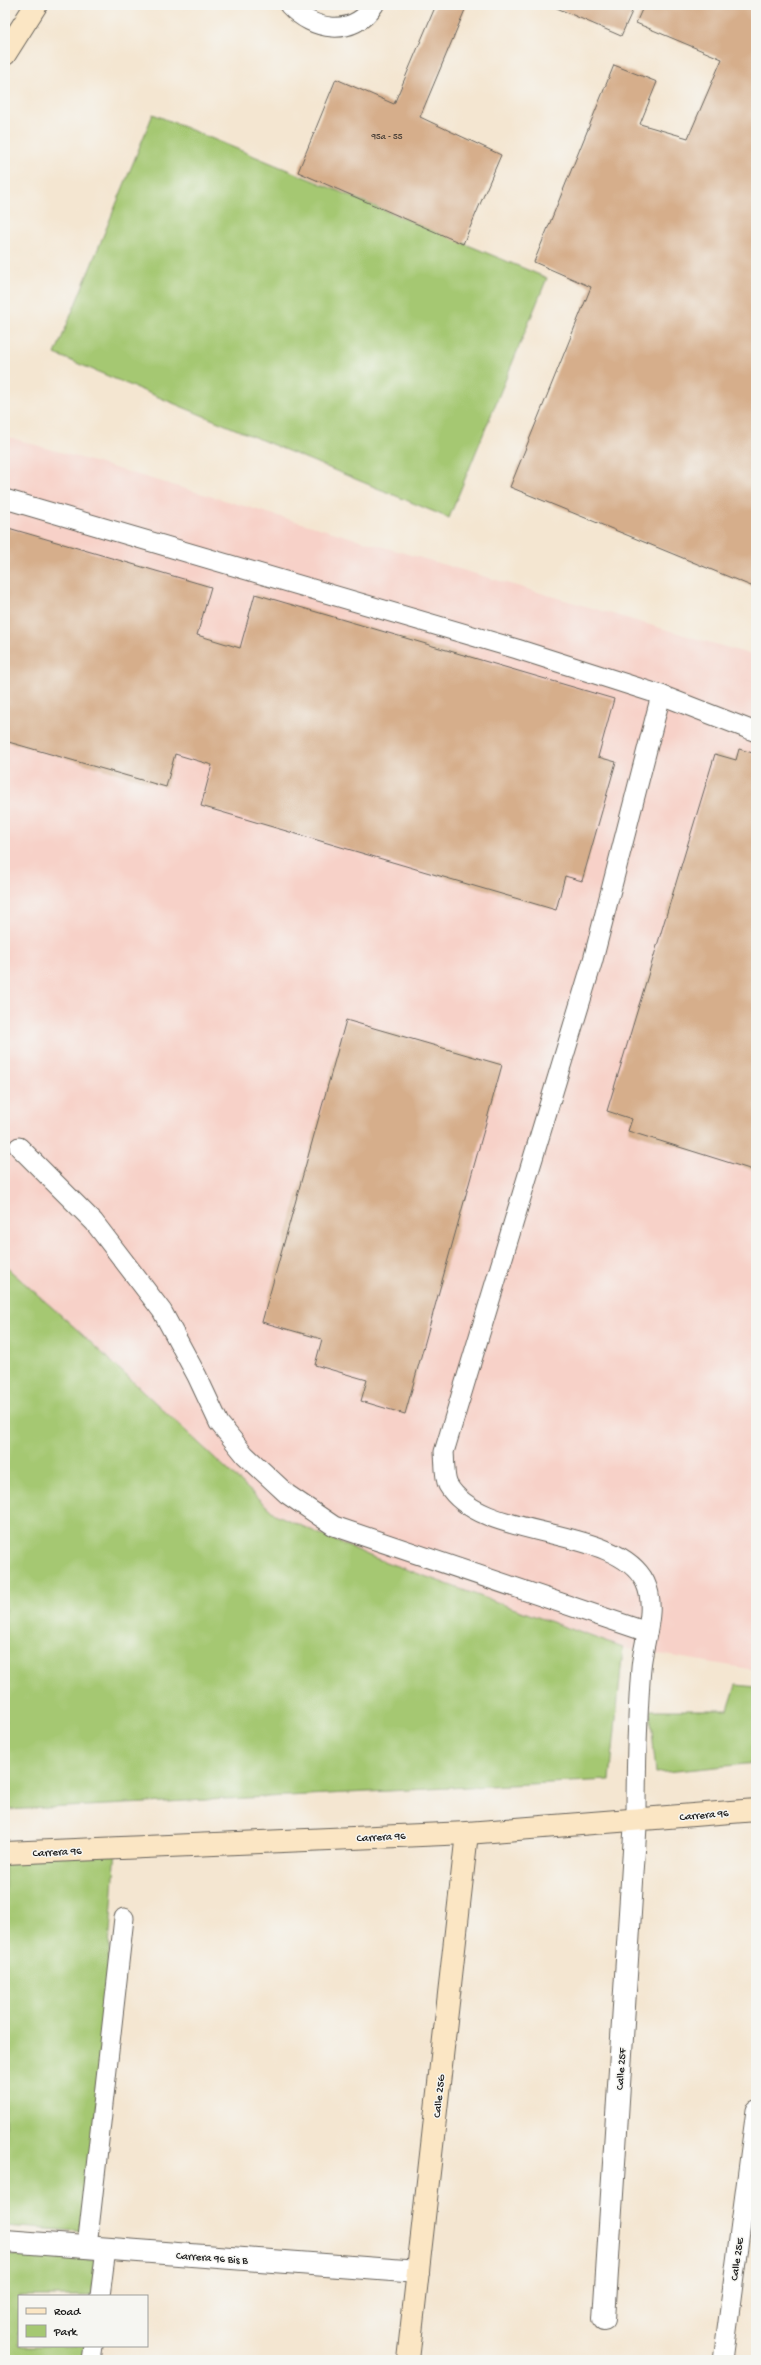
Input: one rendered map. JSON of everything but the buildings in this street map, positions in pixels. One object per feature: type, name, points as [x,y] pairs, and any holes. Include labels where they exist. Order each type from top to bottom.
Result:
[{"type":"street","points":[[5,54],[36,5]]},
{"type":"street","name":"Carrera 96","points":[[5,1853],[467,1833],[756,1810]]},
{"type":"street","name":"Calle 25F","points":[[604,2319],[636,1819]]},
{"type":"street","name":"Calle 25G","points":[[408,2360],[467,1833]]},
{"type":"street","name":"Carrera 96 Bis B","points":[[5,2242],[418,2272]]},
{"type":"lane","points":[[289,5],[306,19],[320,26],[334,28],[359,22],[368,14],[374,5]]},
{"type":"lane","points":[[5,499],[517,649],[661,695],[756,732]]},
{"type":"lane","points":[[636,1819],[641,1667],[651,1601],[645,1582],[632,1564],[599,1548],[482,1514],[460,1501],[447,1483],[444,1452],[593,960],[661,695]]},
{"type":"lane","points":[[19,1147],[94,1222],[162,1311],[197,1376],[220,1424],[245,1455],[287,1494],[334,1526],[647,1632]]},
{"type":"lane","points":[[100,2295],[96,2248],[124,1918]]},
{"type":"lane","name":"Calle 25E","points":[[723,2360],[756,2110]]},
{"type":"lane","points":[[91,2360],[93,2347]]},
{"type":"shaded area","points":[[5,436],[756,656],[756,1670],[623,1648],[372,1557],[275,1514],[72,1325],[5,1266]]},
{"type":"green space","points":[[153,114],[547,278],[449,518],[55,354]]},
{"type":"green space","points":[[5,1266],[72,1325],[275,1514],[372,1557],[623,1648],[610,1780],[5,1810]]},
{"type":"green space","points":[[736,1685],[756,1687],[756,1763],[656,1773],[650,1710],[728,1710]]},
{"type":"green space","points":[[116,1848],[89,2232],[5,2226],[5,1853]]},
{"type":"green space","points":[[5,2254],[96,2260],[92,2295],[18,2295],[18,2347],[85,2347],[83,2360],[5,2360]]}]
